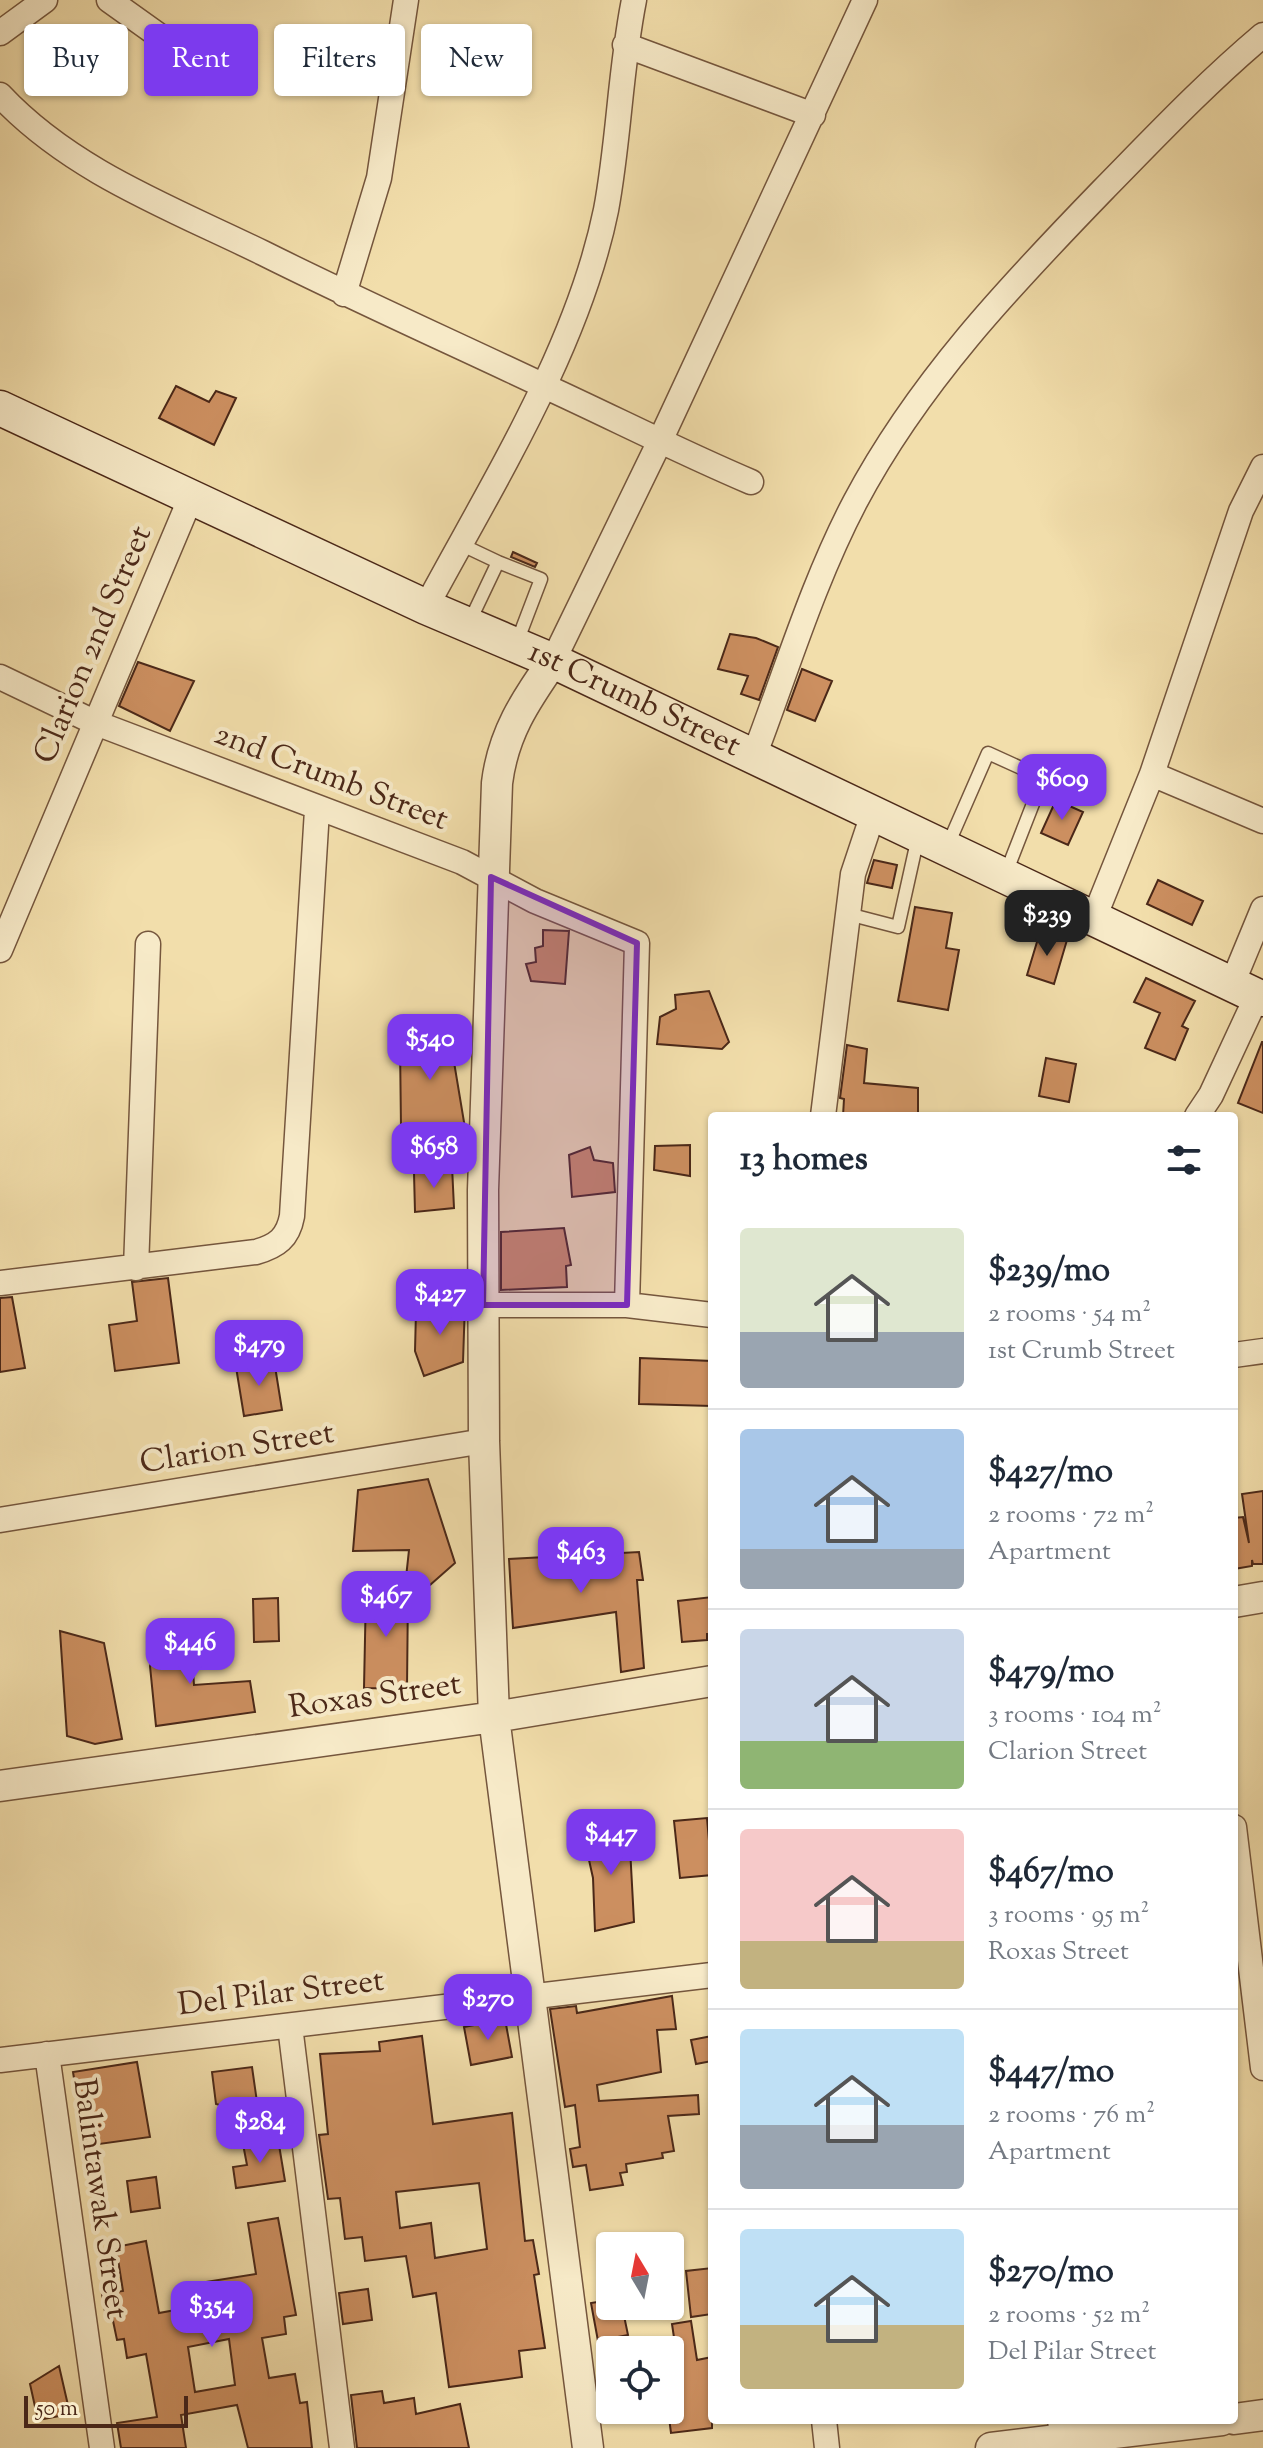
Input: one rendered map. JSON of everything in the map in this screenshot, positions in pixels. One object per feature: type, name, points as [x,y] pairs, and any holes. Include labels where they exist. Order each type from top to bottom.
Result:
[{"type":"main road","name":"1st Crumb Street","points":[[0,408],[874,811],[1251,993]]},
{"type":"street","points":[[0,33],[45,0]]},
{"type":"street","points":[[109,0],[144,25]]},
{"type":"street","points":[[344,294],[379,178],[406,0]]},
{"type":"street","points":[[426,607],[545,386],[595,252],[606,210],[625,45],[634,0]]},
{"type":"street","points":[[588,2448],[494,1717],[484,1441],[483,1305],[491,877],[500,758],[510,726],[553,661],[659,443],[865,0]]},
{"type":"street","points":[[754,756],[854,504],[904,419],[942,365],[1017,279],[1202,88],[1263,35]]},
{"type":"street","points":[[625,45],[813,115]]},
{"type":"street","points":[[0,95],[32,127],[90,168],[344,294],[545,386],[659,443],[751,482]]},
{"type":"street","points":[[1094,918],[1152,774],[1241,511],[1263,467]]},
{"type":"street","name":"Clarion 2nd Street","points":[[0,950],[191,497]]},
{"type":"street","name":"2nd Crumb Street","points":[[0,677],[96,723],[317,810],[420,846],[491,877],[535,901],[637,943],[627,1305]]},
{"type":"street","points":[[1152,774],[1263,821]]},
{"type":"street","points":[[0,1283],[136,1268],[271,1248],[279,1243],[290,1225],[317,810]]},
{"type":"street","points":[[823,1112],[853,874],[874,811]]},
{"type":"street","points":[[1200,1112],[1211,1095],[1251,993],[1263,909]]},
{"type":"street","points":[[136,1268],[148,944]]},
{"type":"street","points":[[483,1305],[627,1305],[708,1315]]},
{"type":"street","points":[[1238,1354],[1263,1351]]},
{"type":"street","name":"Clarion Street","points":[[0,1520],[484,1441]]},
{"type":"street","points":[[1238,1601],[1263,1597]]},
{"type":"street","name":"Roxas Street","points":[[0,1786],[494,1717],[708,1682]]},
{"type":"street","points":[[1238,1852],[1247,1908],[1263,2068]]},
{"type":"street","name":"Del Pilar Street","points":[[0,2060],[708,1975]]},
{"type":"street","points":[[290,2026],[342,2448]]},
{"type":"street","name":"Balintawak Street","points":[[47,2054],[102,2448]]},
{"type":"street","points":[[1238,2418],[1263,2415]]},
{"type":"street","points":[[824,2424],[827,2448]]},
{"type":"street","points":[[991,2448],[1062,2436],[1182,2424]]},
{"type":"lane","points":[[460,544],[541,579],[515,645]]},
{"type":"lane","points":[[468,625],[498,562]]},
{"type":"lane","points":[[848,914],[898,927],[933,840],[988,753],[1043,778],[1006,875]]},
{"type":"highlighted area","points":[[491,877],[637,943],[627,1305],[483,1305]]},
{"type":"building","points":[[176,386],[209,402],[216,391],[236,398],[214,445],[159,418]]},
{"type":"building","points":[[513,552],[537,563],[535,567],[511,557]]},
{"type":"building","points":[[730,634],[756,638],[778,647],[759,700],[741,694],[748,676],[718,669]]},
{"type":"building","points":[[138,662],[194,681],[170,731],[119,706]]},
{"type":"building","points":[[802,669],[832,681],[815,721],[787,710]]},
{"type":"building","points":[[1056,800],[1083,812],[1068,845],[1041,833]]},
{"type":"building","points":[[874,860],[897,865],[892,888],[867,883]]},
{"type":"building","points":[[1158,880],[1203,901],[1192,925],[1147,904]]},
{"type":"building","points":[[915,907],[952,913],[946,948],[959,950],[948,1010],[898,1001]]},
{"type":"building","points":[[543,930],[569,931],[565,984],[531,981],[526,964],[536,962],[535,948],[543,946]]},
{"type":"building","points":[[1040,932],[1067,940],[1054,984],[1027,975]]},
{"type":"building","points":[[1146,978],[1195,1001],[1182,1026],[1188,1029],[1175,1060],[1145,1048],[1160,1013],[1134,1002]]},
{"type":"building","points":[[709,991],[729,1042],[722,1049],[657,1044],[660,1017],[676,1009],[675,995]]},
{"type":"building","points":[[447,1020],[465,1128],[401,1128],[400,1044]]},
{"type":"building","points":[[1263,1042],[1263,1113],[1238,1103]]},
{"type":"building","points":[[847,1045],[867,1049],[864,1083],[918,1088],[918,1112],[843,1112],[844,1099],[840,1098]]},
{"type":"building","points":[[1046,1058],[1076,1064],[1069,1102],[1039,1096]]},
{"type":"building","points":[[690,1145],[690,1176],[654,1170],[655,1146]]},
{"type":"building","points":[[590,1147],[594,1160],[613,1163],[615,1192],[572,1197],[569,1155]]},
{"type":"building","points":[[452,1166],[454,1208],[415,1212],[414,1173]]},
{"type":"building","points":[[564,1228],[571,1265],[566,1266],[567,1287],[501,1290],[501,1232]]},
{"type":"building","points":[[168,1278],[179,1363],[115,1371],[109,1325],[137,1321],[132,1282]]},
{"type":"building","points":[[12,1297],[25,1368],[0,1372],[0,1298]]},
{"type":"building","points":[[465,1302],[463,1362],[424,1376],[415,1351],[416,1311]]},
{"type":"building","points":[[640,1358],[708,1361],[708,1406],[639,1404]]},
{"type":"building","points":[[274,1360],[282,1410],[244,1416],[236,1367]]},
{"type":"building","points":[[428,1479],[455,1563],[430,1585],[405,1587],[409,1550],[353,1551],[358,1490]]},
{"type":"building","points":[[1263,1491],[1263,1564],[1253,1564],[1252,1560],[1252,1566],[1238,1568],[1238,1518],[1243,1517],[1249,1543],[1242,1494]]},
{"type":"building","points":[[639,1552],[643,1580],[637,1580],[644,1668],[621,1672],[616,1612],[513,1628],[509,1559]]},
{"type":"building","points":[[366,1590],[408,1590],[407,1689],[364,1688]]},
{"type":"building","points":[[708,1597],[707,1640],[682,1642],[678,1601]]},
{"type":"building","points":[[278,1598],[279,1641],[254,1642],[253,1599]]},
{"type":"building","points":[[190,1628],[194,1685],[250,1681],[255,1712],[156,1726],[150,1666],[160,1631]]},
{"type":"building","points":[[60,1631],[104,1643],[122,1739],[95,1744],[67,1736]]},
{"type":"building","points":[[707,1818],[708,1875],[680,1878],[674,1821]]},
{"type":"building","points":[[629,1829],[634,1922],[595,1931],[593,1878],[583,1833]]},
{"type":"building","points":[[672,1996],[676,2029],[657,2030],[661,2072],[597,2085],[599,2101],[698,2095],[699,2114],[668,2116],[674,2151],[662,2153],[663,2158],[626,2164],[627,2172],[620,2173],[623,2185],[590,2190],[586,2165],[573,2167],[570,2149],[580,2147],[575,2105],[565,2107],[550,2009],[576,2006],[577,2013]]},
{"type":"building","points":[[505,2019],[512,2057],[471,2065],[464,2027]]},
{"type":"building","points":[[422,2036],[433,2124],[512,2113],[525,2241],[533,2240],[539,2274],[534,2275],[545,2348],[519,2351],[522,2377],[449,2387],[436,2293],[413,2297],[406,2256],[365,2261],[362,2237],[345,2239],[340,2198],[328,2199],[319,2135],[328,2134],[320,2054],[380,2051],[379,2042]],"holes":[[[479,2183],[487,2249],[435,2258],[431,2223],[400,2228],[396,2192]]]},
{"type":"building","points":[[708,2037],[708,2062],[696,2064],[691,2040]]},
{"type":"building","points":[[137,2062],[150,2137],[85,2146],[73,2072]]},
{"type":"building","points":[[252,2067],[259,2116],[216,2104],[212,2072]]},
{"type":"building","points":[[278,2139],[285,2181],[236,2188],[233,2167],[247,2165],[243,2144]]},
{"type":"building","points":[[156,2177],[160,2208],[131,2212],[127,2181]]},
{"type":"building","points":[[278,2218],[296,2315],[284,2317],[286,2334],[262,2338],[269,2378],[295,2374],[300,2403],[307,2402],[312,2448],[248,2448],[237,2405],[181,2415],[186,2448],[121,2448],[117,2423],[157,2417],[146,2354],[127,2358],[124,2339],[117,2340],[112,2316],[106,2317],[102,2294],[123,2291],[116,2247],[146,2241],[159,2313],[197,2306],[193,2284],[256,2274],[248,2223]],"holes":[[[229,2339],[235,2385],[195,2392],[188,2347]]]},
{"type":"building","points":[[708,2268],[708,2315],[691,2317],[686,2271]]},
{"type":"building","points":[[368,2289],[372,2320],[343,2324],[339,2293]]},
{"type":"building","points":[[596,2302],[596,2320],[625,2320],[628,2335],[597,2336],[591,2303]]},
{"type":"building","points":[[691,2321],[697,2360],[708,2358],[708,2424],[712,2424],[712,2428],[671,2433],[670,2424],[684,2424],[684,2336],[674,2336],[672,2324]]},
{"type":"building","points":[[59,2366],[70,2414],[38,2420],[30,2384]]},
{"type":"building","points":[[382,2391],[384,2403],[414,2398],[416,2414],[460,2404],[469,2448],[357,2448],[351,2395]]}]
